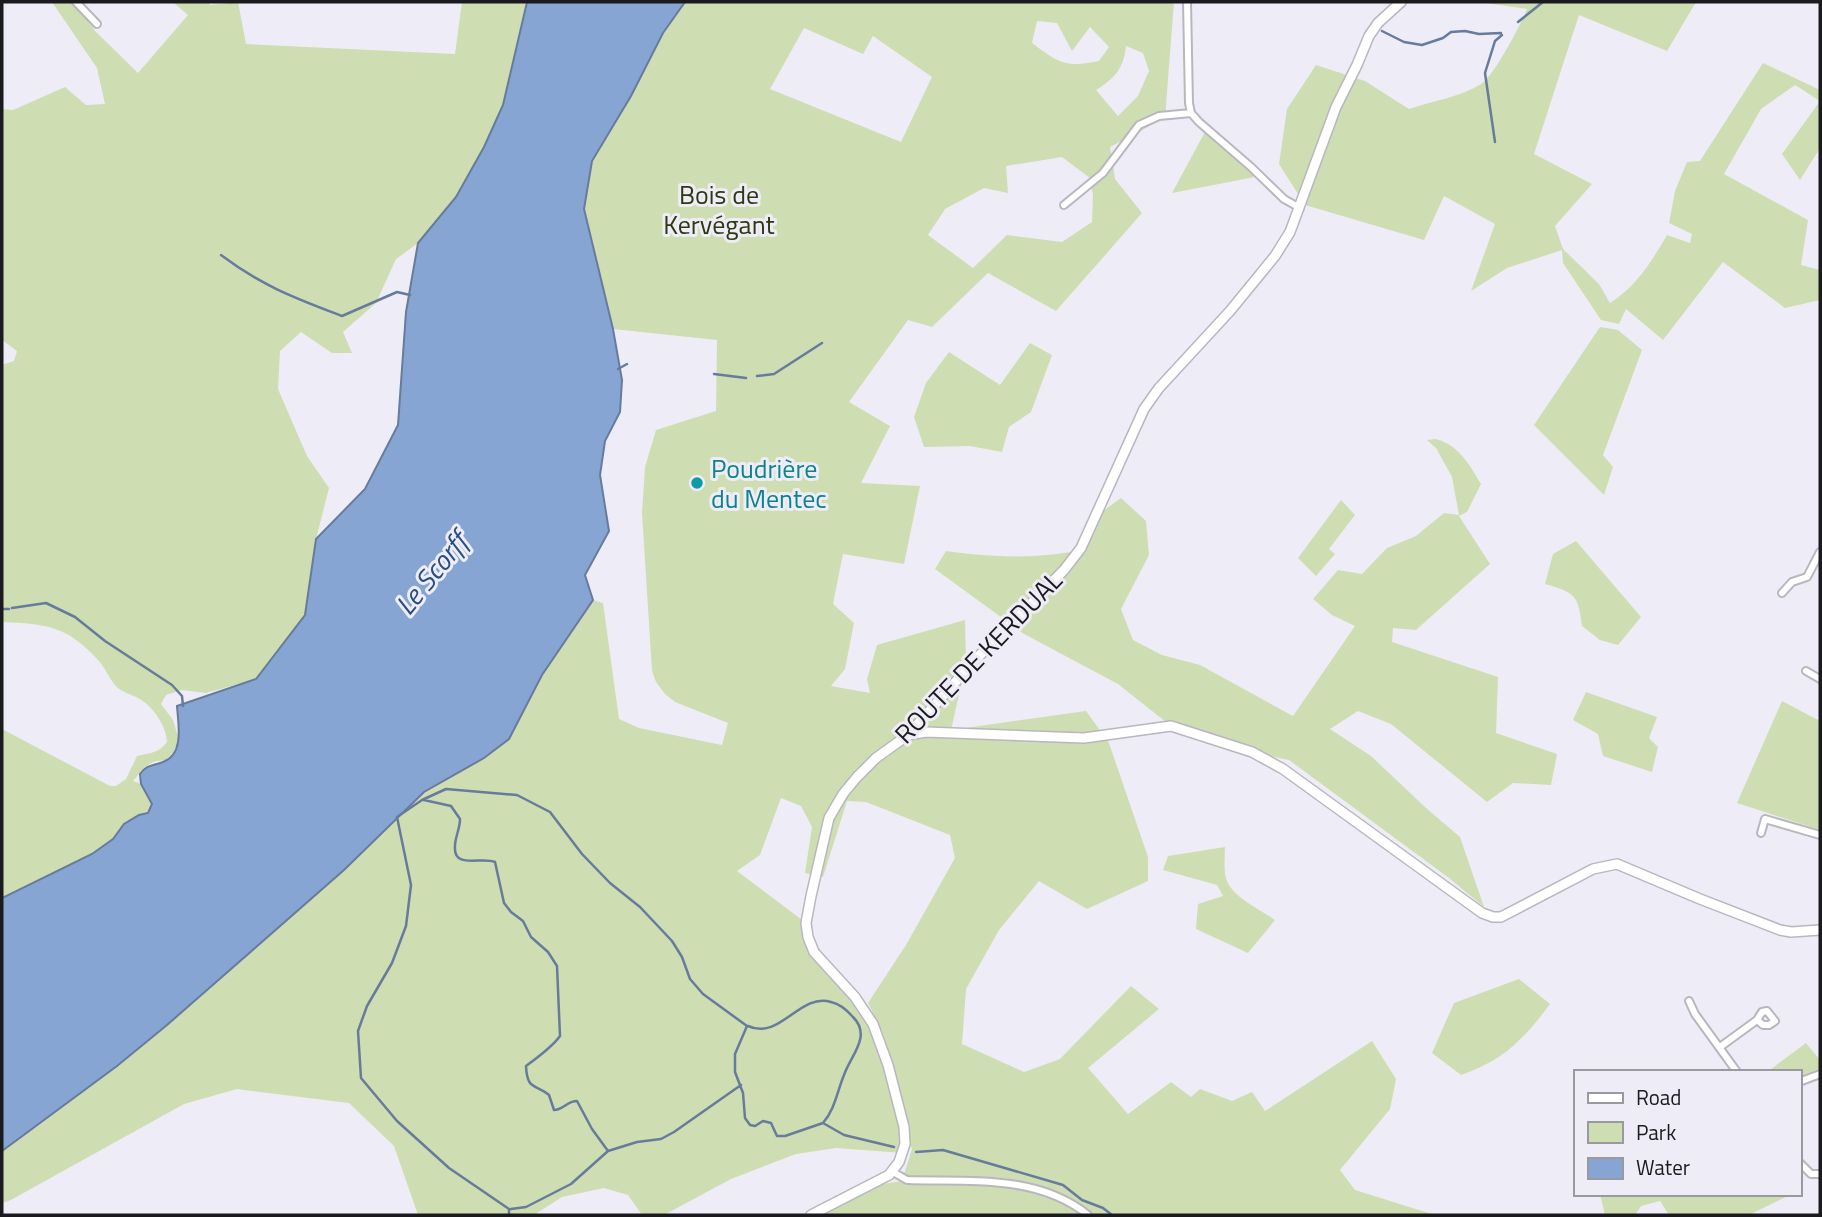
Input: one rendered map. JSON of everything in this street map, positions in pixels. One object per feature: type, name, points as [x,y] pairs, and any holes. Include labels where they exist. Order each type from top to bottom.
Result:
[{"type":"street","points":[[76,2],[97,24]]},
{"type":"street","points":[[1187,2],[1191,113],[1284,200],[1300,208]]},
{"type":"street","name":"ROUTE DE KERDUAL","points":[[893,1172],[905,1144],[904,1127],[888,1065],[873,1024],[855,997],[814,951],[808,937],[806,923],[830,818],[850,786],[876,758],[908,735],[1081,548],[1144,409],[1159,388],[1230,311],[1275,256],[1290,232],[1336,107],[1369,36],[1378,23],[1401,2]]},
{"type":"street","points":[[1063,205],[1103,173],[1139,125],[1159,116],[1191,113]]},
{"type":"street","points":[[1782,593],[1792,582],[1807,577],[1820,552]]},
{"type":"street","points":[[1806,671],[1820,679]]},
{"type":"street","points":[[908,735],[926,732],[1084,737],[1160,726],[1178,727],[1252,752],[1270,761],[1482,913],[1493,918],[1509,914],[1593,869],[1617,864],[1699,900],[1780,930],[1820,930]]},
{"type":"street","points":[[1761,832],[1765,818],[1820,835]]},
{"type":"street","points":[[1689,1001],[1695,1014],[1736,1070]]},
{"type":"street","points":[[1720,1047],[1756,1020]]},
{"type":"street","points":[[1801,1081],[1820,1074]]},
{"type":"street","points":[[1801,1164],[1811,1174],[1820,1174]]},
{"type":"street","points":[[811,1215],[893,1172],[907,1180],[1012,1183],[1046,1191],[1070,1202],[1088,1215]]},
{"type":"green space","points":[[52,2],[74,2],[95,31],[138,73],[188,15],[173,2],[209,2],[210,5],[238,2],[246,44],[455,54],[462,2],[526,2],[503,105],[484,147],[456,197],[418,243],[396,259],[376,303],[343,332],[352,353],[332,353],[301,332],[280,351],[278,389],[307,456],[329,488],[316,539],[305,615],[256,679],[206,693],[182,690],[166,695],[161,704],[173,720],[179,740],[167,759],[151,763],[133,781],[141,784],[152,804],[148,813],[124,824],[113,839],[92,854],[2,898],[2,729],[110,786],[116,786],[126,779],[137,756],[157,750],[167,742],[164,729],[154,711],[144,701],[118,688],[99,661],[77,640],[44,626],[2,622],[2,365],[14,361],[17,351],[2,340],[2,109],[13,110],[65,87],[86,105],[105,104],[97,68]]},
{"type":"green space","name":"Bois de Kervégant","points":[[685,2],[1174,2],[1165,118],[1110,147],[1115,179],[1142,213],[1056,311],[988,273],[932,327],[908,320],[849,402],[890,426],[861,483],[920,486],[904,564],[843,554],[833,604],[854,623],[845,669],[831,686],[870,693],[867,679],[877,645],[965,620],[966,663],[951,730],[1086,711],[1109,743],[1148,857],[1148,881],[1087,909],[1039,881],[999,930],[966,989],[962,1044],[1024,1072],[1060,1059],[1131,986],[1159,1009],[1088,1068],[1128,1114],[1171,1082],[1191,1097],[1200,1089],[1232,1101],[1252,1092],[1265,1111],[1372,1041],[1396,1079],[1390,1109],[1340,1170],[1355,1190],[1435,1215],[811,1215],[863,1187],[902,1181],[912,1149],[903,1122],[903,1153],[836,1148],[796,1154],[731,1179],[664,1215],[642,1215],[628,1195],[604,1188],[562,1197],[534,1215],[418,1215],[394,1146],[349,1103],[237,1089],[184,1104],[2,1203],[2,1151],[117,1066],[167,1025],[424,792],[509,739],[542,675],[593,600],[603,603],[619,719],[639,728],[722,745],[728,723],[675,702],[656,682],[652,671],[642,513],[645,467],[656,430],[716,411],[717,340],[613,329],[584,209],[592,161],[631,96],[663,33]],"holes":[[[1037,21],[1057,23],[1072,51],[1090,27],[1109,47],[1099,61],[1070,64],[1056,59],[1032,43]],[[804,28],[863,54],[873,36],[932,77],[901,142],[770,89]],[[1126,46],[1143,53],[1149,71],[1138,96],[1118,116],[1096,90],[1108,82],[1123,61]],[[1062,157],[1090,178],[1093,195],[1092,222],[1062,242],[1007,235],[973,268],[928,235],[945,209],[984,188],[1008,193],[1006,166]],[[781,798],[801,806],[812,827],[805,873],[823,877],[847,801],[866,802],[950,835],[955,858],[906,945],[868,1003],[883,1033],[901,1110],[864,1010],[808,937],[806,923],[737,871],[760,855]]]},
{"type":"green space","points":[[1478,2],[1696,2],[1667,51],[1579,15],[1534,154],[1592,184],[1555,226],[1563,249],[1599,284],[1610,303],[1636,281],[1667,235],[1690,243],[1692,234],[1669,223],[1675,191],[1687,162],[1700,161],[1763,63],[1820,90],[1820,101],[1795,85],[1761,109],[1724,174],[1808,220],[1801,265],[1820,270],[1820,300],[1785,308],[1723,262],[1663,340],[1626,309],[1619,324],[1601,320],[1563,263],[1562,250],[1507,268],[1471,291],[1495,224],[1444,196],[1424,240],[1305,205],[1279,164],[1287,109],[1316,65],[1365,81],[1409,109],[1465,92],[1481,84],[1493,71],[1527,9]]},
{"type":"green space","points":[[1820,101],[1820,148],[1800,180],[1782,154]]},
{"type":"green space","points":[[1206,130],[1255,177],[1172,193]]},
{"type":"green space","points":[[1600,327],[1618,330],[1642,350],[1603,455],[1613,467],[1604,495],[1534,425]]},
{"type":"green space","points":[[1030,343],[1052,355],[1031,412],[1009,427],[1002,452],[970,446],[924,447],[914,417],[926,383],[949,352],[1000,385]]},
{"type":"green space","points":[[1435,439],[1456,450],[1481,484],[1467,512],[1459,516],[1490,564],[1416,630],[1393,628],[1392,642],[1498,677],[1496,733],[1557,754],[1551,785],[1513,783],[1487,802],[1391,724],[1358,711],[1330,729],[1371,756],[1460,837],[1484,907],[1289,760],[1252,752],[1171,726],[1118,684],[1024,634],[935,569],[946,551],[1008,556],[1071,552],[1103,511],[1121,498],[1146,521],[1149,555],[1121,609],[1133,640],[1162,655],[1200,665],[1293,716],[1355,626],[1332,615],[1313,599],[1338,570],[1362,574],[1387,548],[1416,536],[1444,513],[1459,515],[1452,477],[1436,448],[1427,440]]},
{"type":"green space","points":[[1341,500],[1355,515],[1329,549],[1335,554],[1316,576],[1298,558]]},
{"type":"green space","points":[[1576,541],[1641,617],[1618,645],[1600,640],[1582,626],[1579,607],[1573,596],[1545,584],[1553,554]]},
{"type":"green space","points":[[1586,692],[1657,717],[1649,738],[1658,747],[1652,772],[1603,756],[1598,734],[1573,720]]},
{"type":"green space","points":[[1782,701],[1820,721],[1820,830],[1737,803]]},
{"type":"green space","points":[[1225,847],[1225,873],[1230,887],[1275,920],[1248,953],[1196,929],[1198,904],[1223,896],[1217,885],[1163,870],[1168,856]]},
{"type":"green space","points":[[1519,979],[1550,1004],[1512,1047],[1461,1075],[1432,1053],[1454,1003]]},
{"type":"green space","points":[[1806,1043],[1820,1060],[1820,1068],[1801,1076],[1801,1070],[1770,1070]]},
{"type":"green space","points":[[1600,1196],[1788,1196],[1749,1215],[1669,1215],[1660,1201],[1641,1206],[1635,1215],[1605,1215]]},
{"type":"water","name":"Le Scorff","points":[[527,2],[685,2],[663,33],[631,96],[592,161],[584,209],[613,329],[622,380],[620,412],[605,441],[600,475],[609,531],[585,575],[593,600],[542,675],[509,739],[484,758],[424,792],[344,870],[167,1025],[117,1066],[2,1151],[2,898],[92,854],[113,839],[124,824],[148,813],[152,804],[141,784],[140,774],[148,767],[170,758],[175,752],[179,737],[177,706],[256,679],[305,615],[316,539],[365,489],[398,425],[406,312],[418,243],[456,197],[484,147],[503,105]]},
{"type":"waterway","points":[[1518,22],[1543,2]]},
{"type":"waterway","points":[[1382,31],[1404,42],[1422,45],[1443,38],[1451,32],[1501,33]]},
{"type":"waterway","points":[[1495,142],[1485,73],[1495,41],[1502,35]]},
{"type":"waterway","points":[[221,255],[265,283],[342,316],[397,292],[410,295]]},
{"type":"waterway","points":[[757,376],[774,374],[822,343]]},
{"type":"waterway","points":[[618,369],[627,364]]},
{"type":"waterway","points":[[714,374],[746,378]]},
{"type":"waterway","points":[[12,608],[46,603],[75,617],[105,641],[172,685],[182,696],[183,706]]},
{"type":"waterway","points":[[2,609],[9,609]]},
{"type":"waterway","points":[[397,817],[422,800],[446,789],[517,795],[550,812],[582,854],[610,883],[640,907],[672,941],[682,957],[690,979],[703,994],[747,1026],[735,1054],[735,1072],[743,1093],[745,1118],[750,1125],[755,1126],[763,1121],[771,1123],[777,1136],[785,1136],[823,1123],[844,1135],[894,1147]]},
{"type":"waterway","points":[[424,800],[451,806],[460,819],[455,843],[459,858],[495,862],[504,903],[523,921],[531,937],[548,952],[557,966],[560,1036],[526,1066],[528,1079],[549,1095],[554,1110],[577,1101],[608,1151]]},
{"type":"waterway","points":[[397,817],[411,885],[406,926],[392,963],[367,1006],[358,1031],[361,1078],[397,1121],[449,1168],[509,1209],[509,1215]]},
{"type":"waterway","points":[[748,1026],[759,1029],[770,1027],[809,1004],[820,1001],[837,1004],[853,1017],[861,1031],[858,1046],[823,1123]]},
{"type":"waterway","points":[[511,1209],[526,1207],[571,1184],[608,1151],[637,1142],[661,1139],[674,1132],[741,1085]]},
{"type":"waterway","points":[[916,1152],[943,1150],[1063,1185],[1082,1200],[1103,1208],[1112,1215]]},
{"type":"place","name":"Poudrière du Mentec","points":[[697,483]]}]
